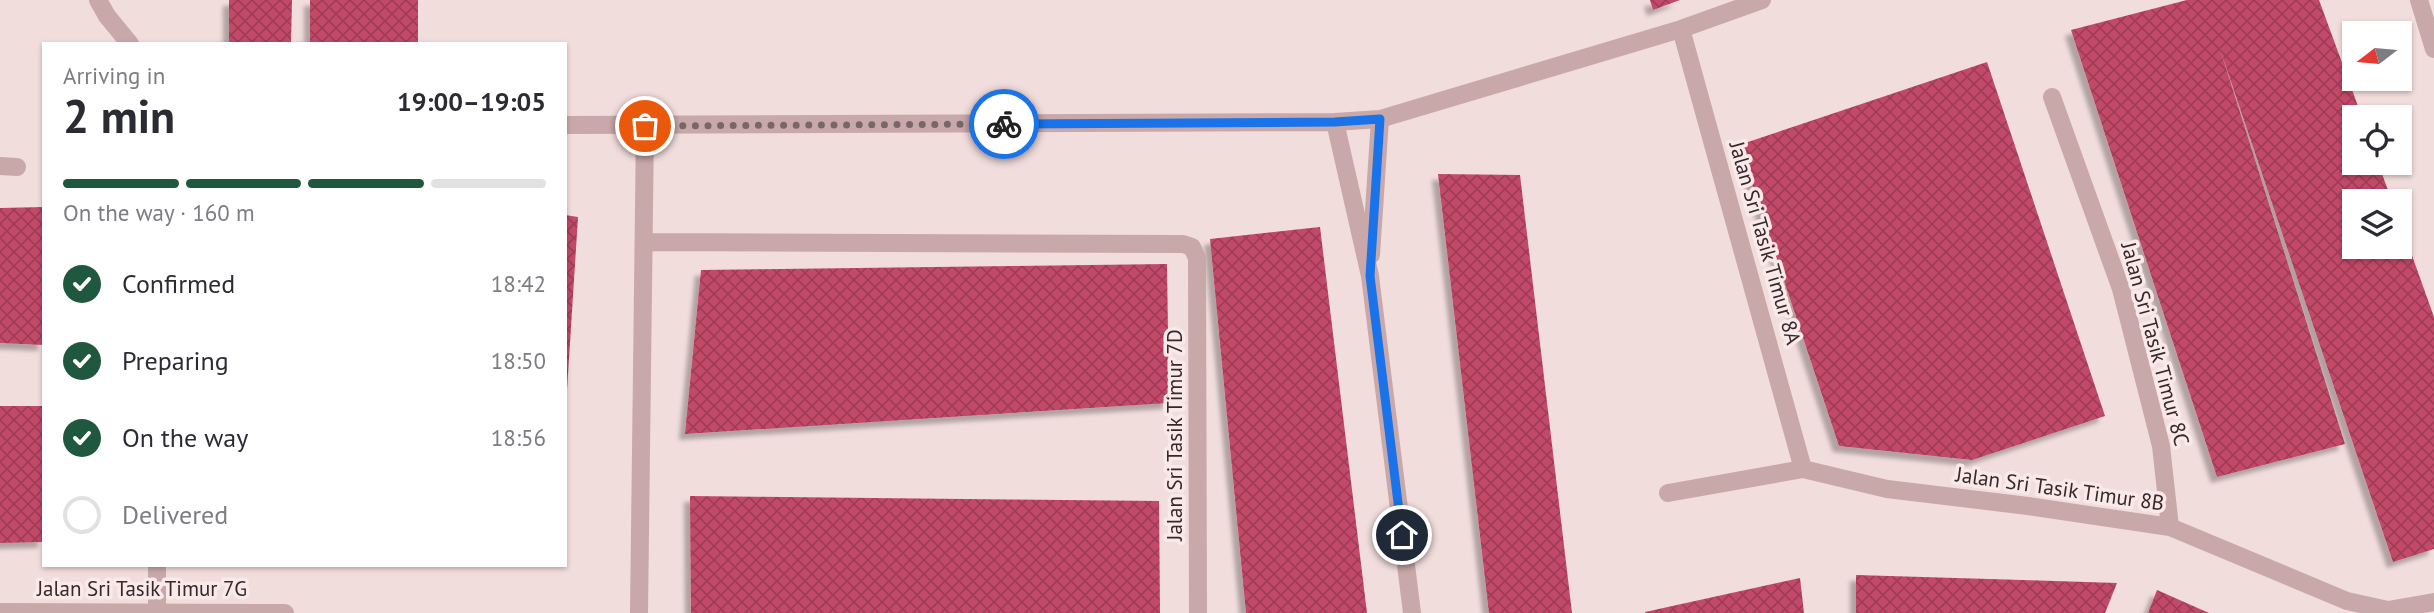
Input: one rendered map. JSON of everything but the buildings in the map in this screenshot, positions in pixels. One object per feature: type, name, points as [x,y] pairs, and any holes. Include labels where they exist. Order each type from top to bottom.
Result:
[{"type":"street","points":[[98,0],[128,42]]},
{"type":"street","points":[[567,125],[1335,122],[1380,119],[1681,29],[1762,0]]},
{"type":"street","points":[[2419,0],[2434,49]]},
{"type":"street","name":"Jalan Sri Tasik Timur 8A","points":[[1681,29],[1803,469]]},
{"type":"street","name":"Jalan Sri Tasik Timur 8C","points":[[2052,97],[2121,289],[2161,446],[2170,527]]},
{"type":"street","points":[[1370,276],[1380,119]]},
{"type":"street","points":[[1335,122],[1370,276],[1412,613]]},
{"type":"street","points":[[639,613],[645,126]]},
{"type":"street","name":"Jalan Sri Tasik Timur 7D","points":[[644,242],[1183,244],[1192,247],[1197,258],[1198,613]]},
{"type":"street","name":"Jalan Sri Tasik Timur 8B","points":[[1668,493],[1803,469],[1887,489],[2170,527],[2347,601],[2388,610],[2434,602]]},
{"type":"street","points":[[157,567],[157,612]]},
{"type":"street","name":"Jalan Sri Tasik Timur 7G","points":[[0,612],[285,613]]},
{"type":"way so far","points":[[645,126],[1004,124]]},
{"type":"route","points":[[1004,124],[1335,122],[1380,119],[1370,276],[1402,535]]}]
